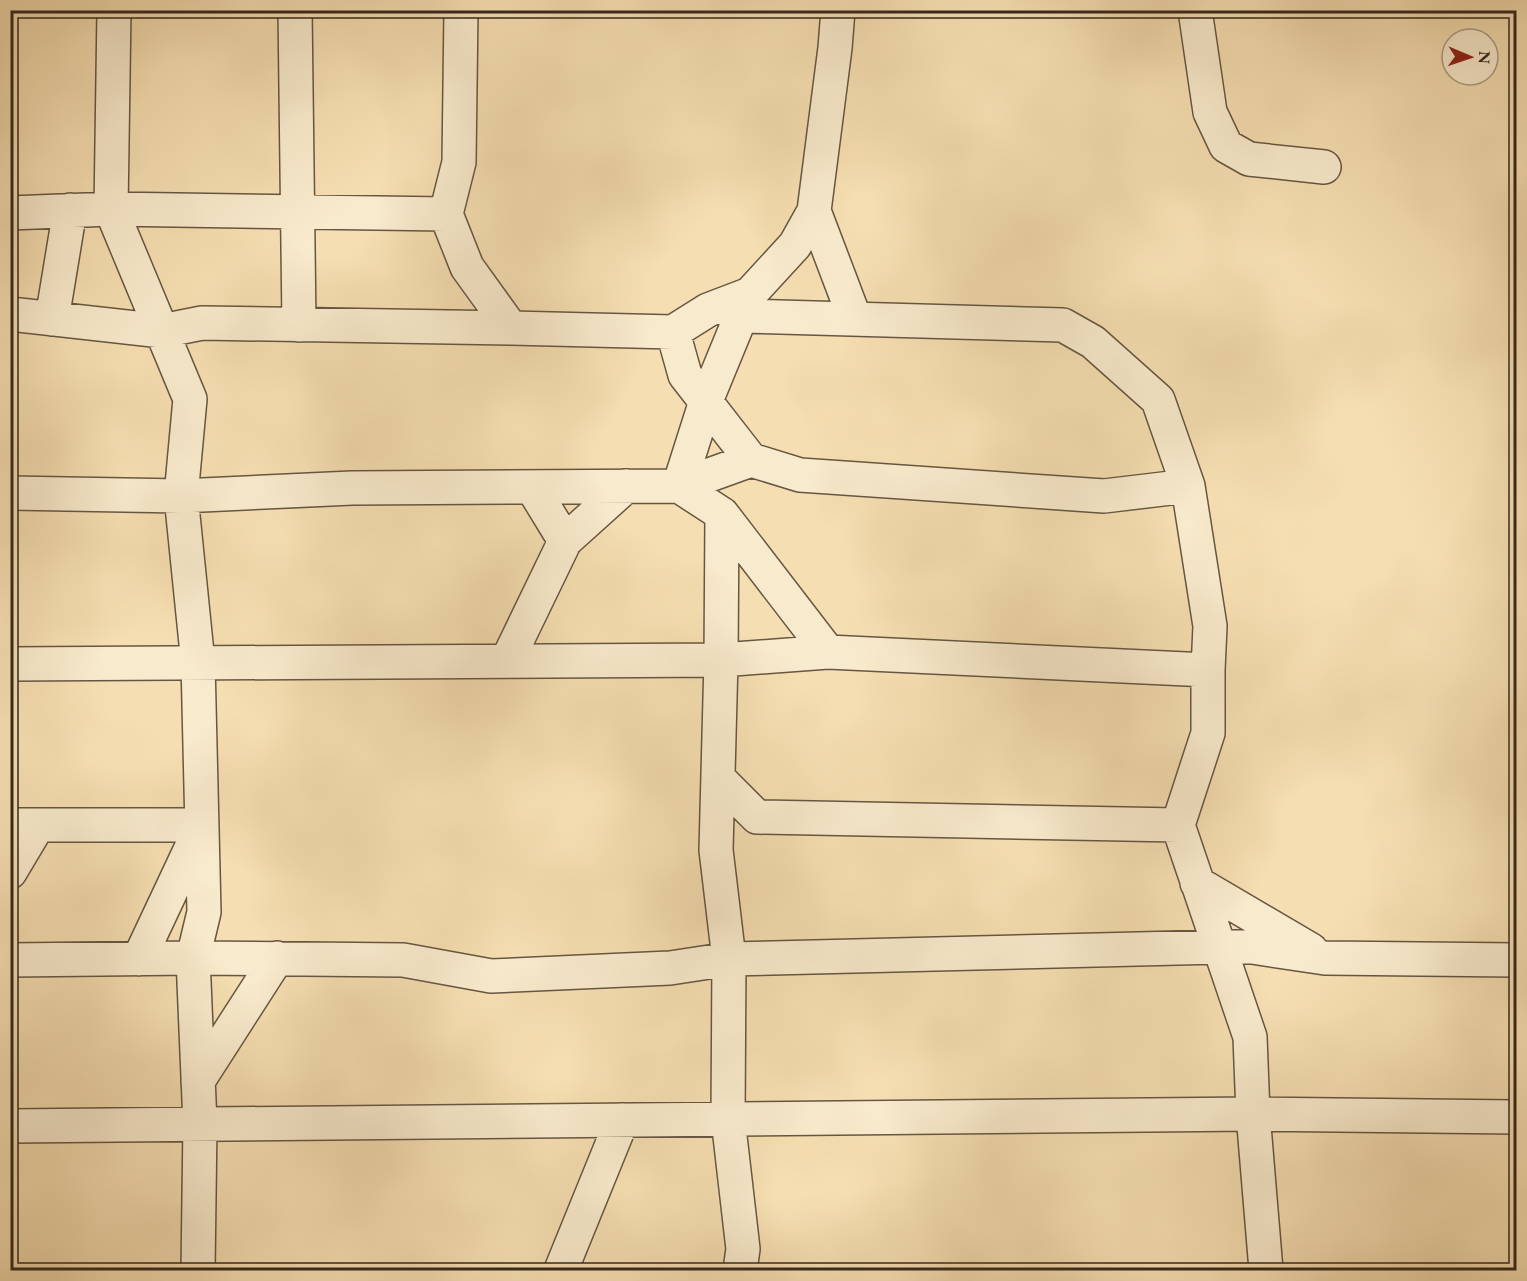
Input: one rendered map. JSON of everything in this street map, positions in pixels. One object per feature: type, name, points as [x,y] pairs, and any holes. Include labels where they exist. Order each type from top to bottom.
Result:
[{"type":"street","points":[[114,10],[111,209],[190,399],[181,496],[198,663],[204,912],[193,958],[200,1124],[198,1270]]},
{"type":"street","points":[[295,10],[299,325]]},
{"type":"street","points":[[461,10],[459,162],[446,214],[467,267],[511,328]]},
{"type":"street","points":[[679,486],[706,401],[746,305],[795,244],[814,211],[838,10]]},
{"type":"street","points":[[1195,10],[1210,112],[1226,146],[1249,159],[1324,167]]},
{"type":"street","points":[[10,213],[111,209],[446,214]]},
{"type":"street","points":[[52,319],[70,210]]},
{"type":"street","points":[[814,211],[855,320]]},
{"type":"street","points":[[10,314],[162,331],[202,324],[674,332],[708,310],[746,305],[855,320],[1063,325],[1093,342],[1158,400],[1188,486],[1210,626],[1208,733],[1178,825],[1250,1037],[1253,1114],[1266,1270]]},
{"type":"street","points":[[674,332],[685,375],[751,460],[800,475],[1104,496],[1188,486]]},
{"type":"street","points":[[10,493],[181,496],[352,488],[679,486],[751,460]]},
{"type":"street","points":[[532,486],[565,541]]},
{"type":"street","points":[[507,662],[565,541],[626,486]]},
{"type":"street","points":[[679,486],[722,514],[828,652]]},
{"type":"street","points":[[722,514],[716,850],[729,959],[728,1119],[743,1248],[740,1270]]},
{"type":"street","points":[[10,664],[721,660],[828,652],[1208,670]]},
{"type":"street","points":[[718,778],[757,817]]},
{"type":"street","points":[[716,850],[757,817],[1178,825]]},
{"type":"street","points":[[10,872],[24,825],[202,825]]},
{"type":"street","points":[[139,959],[202,825]]},
{"type":"street","points":[[1197,883],[1325,958]]},
{"type":"street","points":[[10,960],[193,958],[403,960],[491,976],[670,968],[729,959],[1218,947],[1252,947],[1325,958],[1516,960]]},
{"type":"street","points":[[198,1081],[277,958]]},
{"type":"street","points":[[10,1126],[1253,1114],[1516,1117]]},
{"type":"street","points":[[561,1270],[622,1120]]}]
